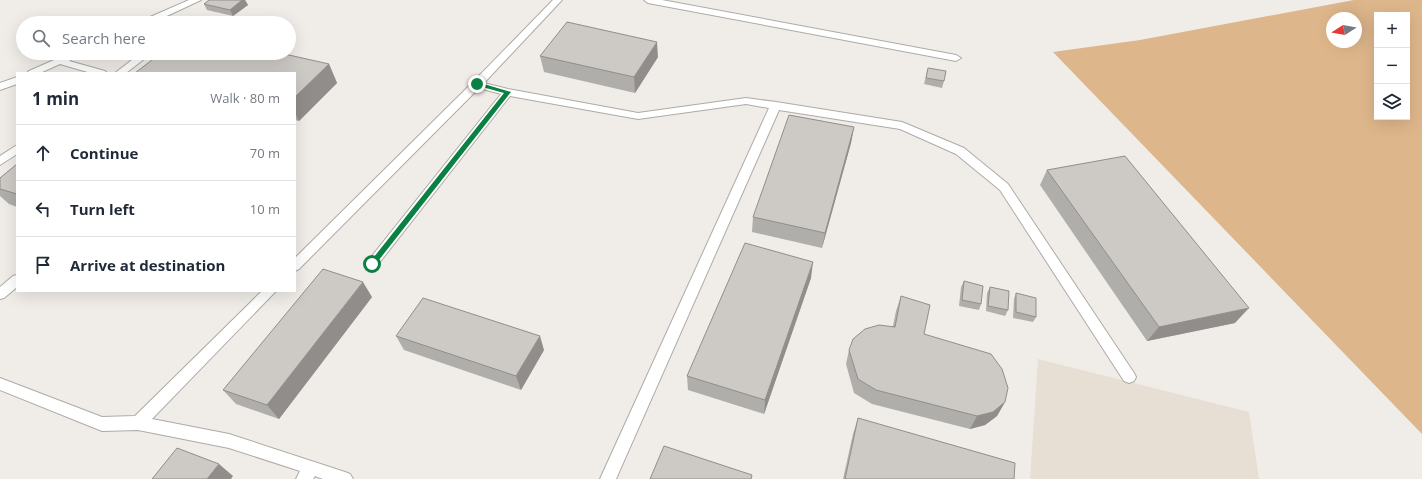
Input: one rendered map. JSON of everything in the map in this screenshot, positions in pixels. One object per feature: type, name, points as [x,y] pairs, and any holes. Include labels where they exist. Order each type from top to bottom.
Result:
[{"type":"lane","points":[[160,16],[197,0]]},
{"type":"lane","points":[[296,265],[477,84],[558,0]]},
{"type":"lane","points":[[648,0],[956,58]]},
{"type":"lane","points":[[121,72],[138,60]]},
{"type":"lane","points":[[34,72],[59,61],[98,72]]},
{"type":"lane","points":[[0,87],[16,80]]},
{"type":"lane","points":[[477,84],[508,92],[638,116],[746,101],[776,105],[902,126],[960,151],[1004,187],[1130,377]]},
{"type":"lane","points":[[372,264],[508,92]]},
{"type":"lane","points":[[608,479],[776,105]]},
{"type":"lane","points":[[0,161],[16,150]]},
{"type":"lane","points":[[0,294],[16,281]]},
{"type":"lane","points":[[138,423],[269,292]]},
{"type":"lane","points":[[0,384],[102,424],[138,423],[229,441],[308,474],[345,479]]},
{"type":"shaded area","points":[[1354,0],[1422,0],[1422,434],[1053,52],[1140,40]]},
{"type":"shaded area","points":[[1038,359],[1249,412],[1259,479],[1030,479]]},
{"type":"building","points":[[209,0],[242,0],[230,10],[204,4]]},
{"type":"building","points":[[567,22],[657,42],[634,77],[540,56]]},
{"type":"building","points":[[296,57],[329,64],[296,96],[296,72],[136,72],[152,60],[296,60]]},
{"type":"building","points":[[928,68],[946,71],[944,81],[926,78]]},
{"type":"building","points":[[789,115],[854,127],[825,233],[753,217]]},
{"type":"building","points":[[1125,156],[1249,308],[1159,327],[1047,170]]},
{"type":"building","points":[[16,165],[16,194],[0,189],[0,178]]},
{"type":"building","points":[[745,243],[813,262],[765,400],[687,376]]},
{"type":"building","points":[[323,269],[363,282],[267,405],[223,390]]},
{"type":"building","points":[[964,281],[983,286],[981,304],[962,300]]},
{"type":"building","points":[[990,287],[1009,291],[1008,310],[988,306]]},
{"type":"building","points":[[1016,293],[1036,298],[1036,317],[1016,312]]},
{"type":"building","points":[[901,296],[930,305],[924,334],[991,354],[1002,369],[1008,388],[1005,402],[993,412],[977,416],[876,390],[858,379],[849,350],[853,339],[865,329],[879,325],[895,327]]},
{"type":"building","points":[[423,298],[540,336],[516,376],[396,336]]},
{"type":"building","points":[[858,418],[1015,463],[1014,479],[845,479]]},
{"type":"building","points":[[664,446],[752,475],[751,479],[650,479]]},
{"type":"building","points":[[177,448],[219,464],[207,479],[152,479]]},
{"type":"route","points":[[372,264],[508,92],[477,84]]}]
